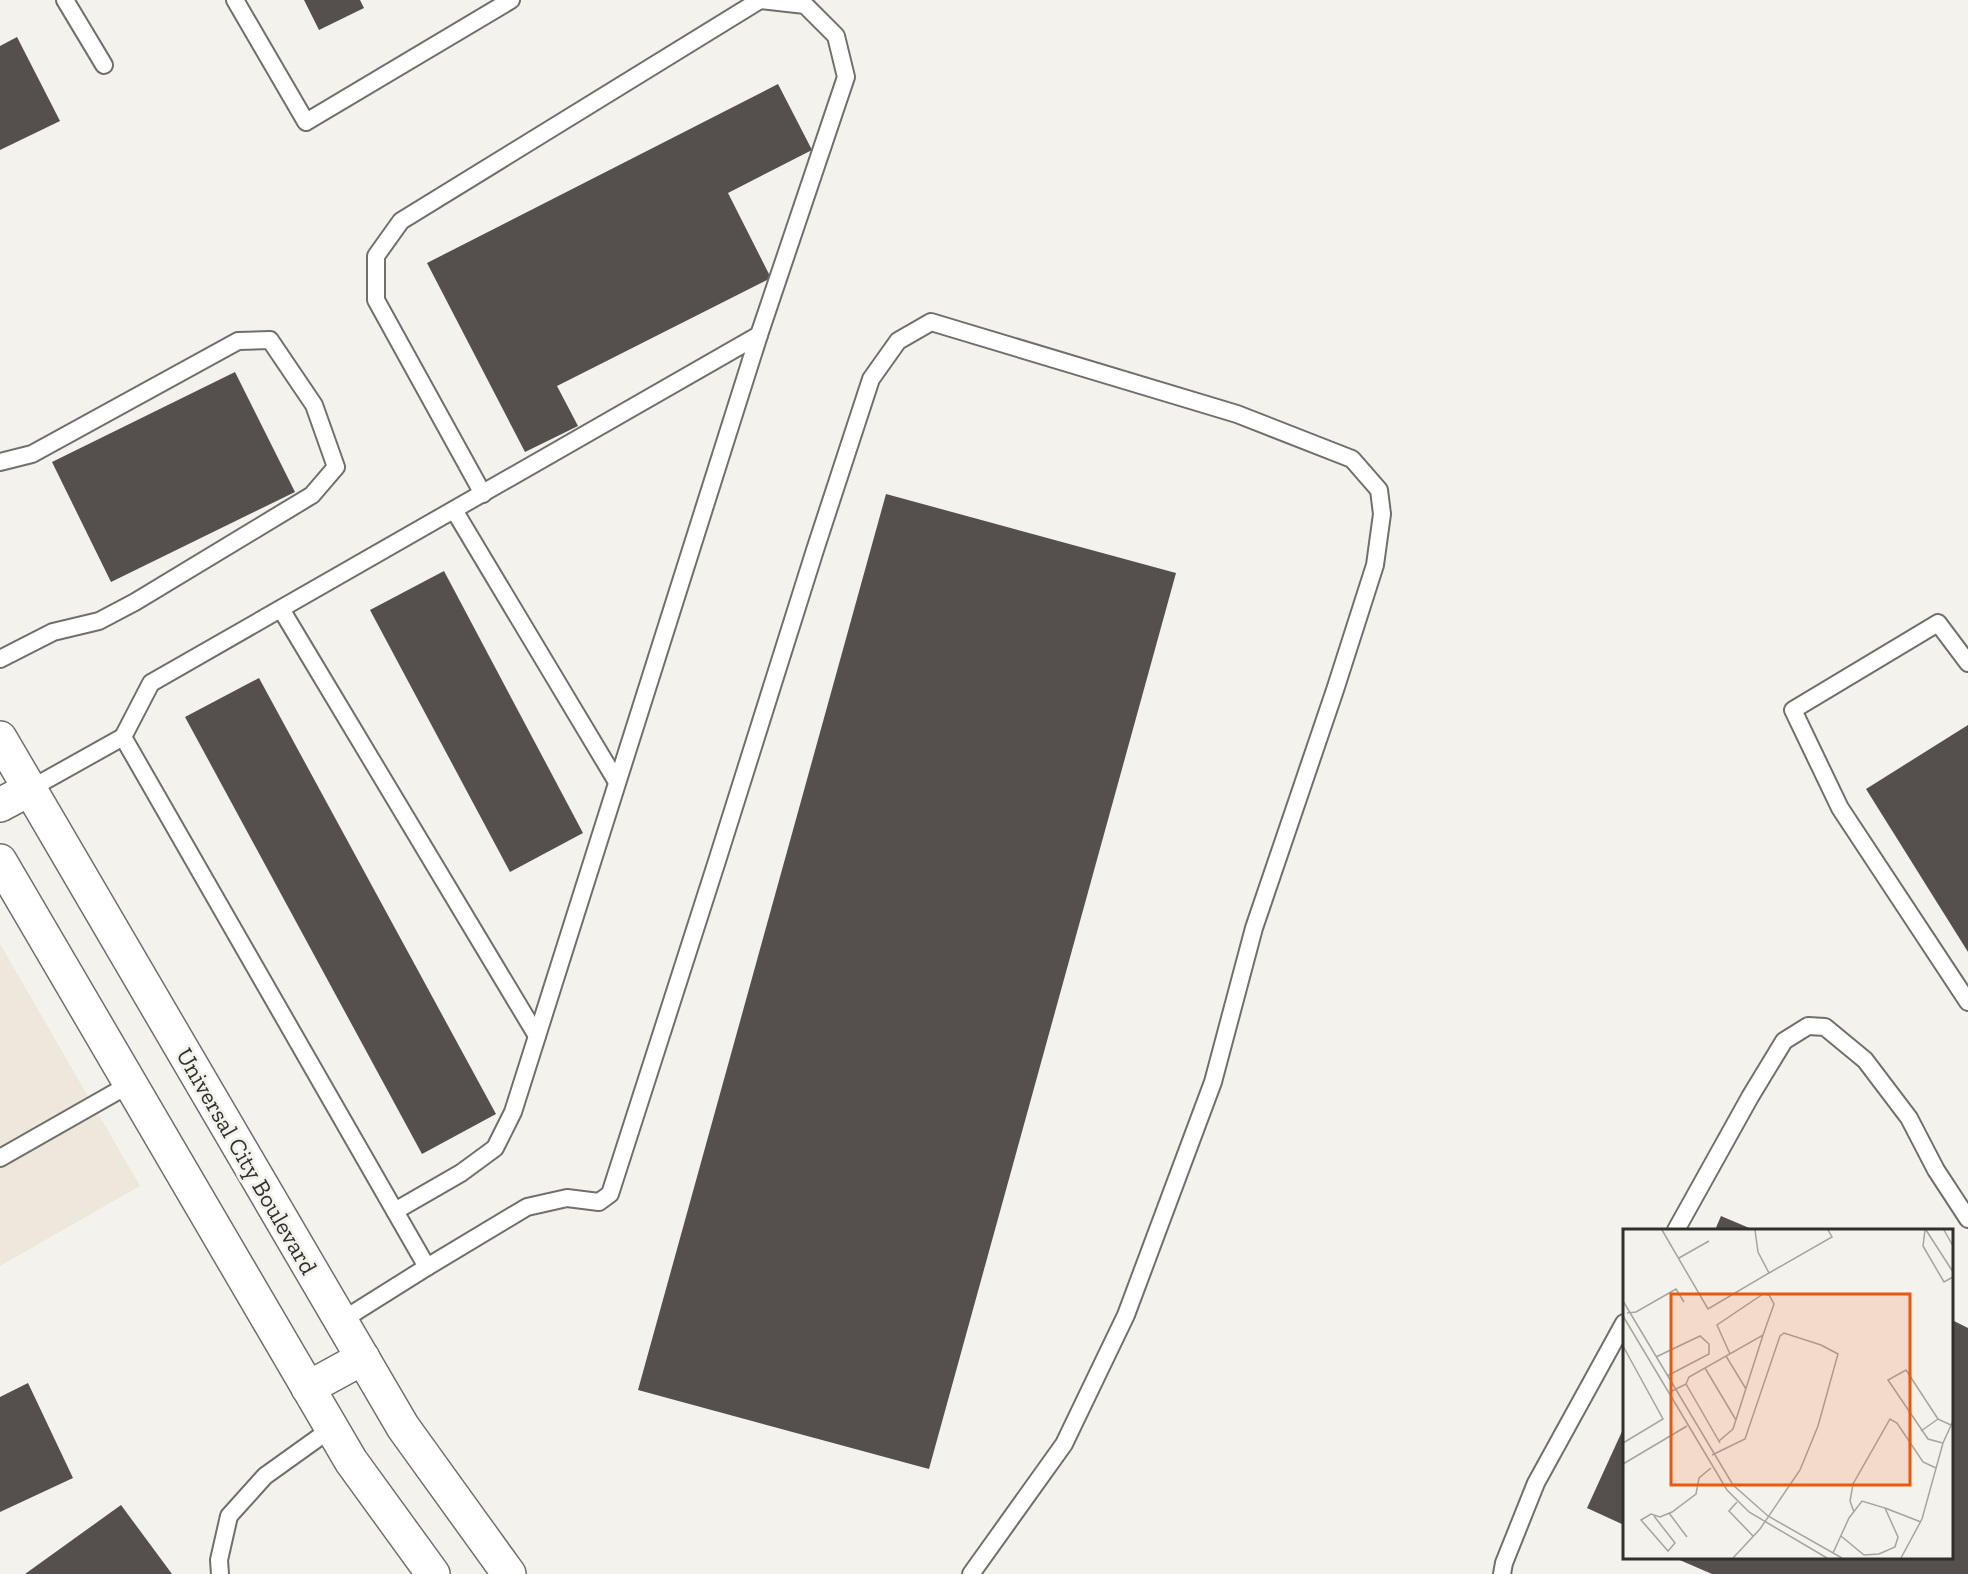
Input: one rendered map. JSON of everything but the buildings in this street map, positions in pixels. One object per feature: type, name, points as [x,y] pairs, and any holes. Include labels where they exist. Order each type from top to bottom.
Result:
[{"type":"street","name":"Universal City Boulevard","points":[[0,738],[403,1427],[509,1574]]},
{"type":"street","points":[[0,805],[30,789]]},
{"type":"street","points":[[0,861],[351,1461],[433,1574]]},
{"type":"street","points":[[308,1388],[363,1358]]},
{"type":"lane","points":[[65,0],[104,65]]},
{"type":"lane","points":[[235,0],[306,122],[511,0]]},
{"type":"lane","points":[[395,1211],[460,1173],[495,1148],[513,1112],[759,335],[846,77],[836,36],[805,5],[760,0],[401,221],[376,256],[376,300],[483,494]]},
{"type":"lane","points":[[341,1321],[527,1207],[567,1198],[599,1202],[610,1194],[814,550],[871,379],[898,341],[931,322],[1237,414],[1352,459],[1379,490],[1382,514],[1375,565],[1254,928],[1213,1082],[1126,1315],[1064,1444],[971,1574]]},
{"type":"lane","points":[[30,789],[123,737],[151,683],[759,335]]},
{"type":"lane","points":[[0,462],[32,454],[238,341],[270,340],[314,405],[336,467],[312,495],[135,602],[99,621],[53,632],[0,659]]},
{"type":"lane","points":[[454,510],[617,782]]},
{"type":"lane","points":[[281,609],[537,1036]]},
{"type":"lane","points":[[1968,663],[1938,623],[1793,710],[1840,808],[1968,1002]]},
{"type":"lane","points":[[123,737],[427,1267]]},
{"type":"lane","points":[[1677,1229],[1784,1041],[1808,1026],[1825,1028],[1865,1060],[1909,1118],[1936,1170],[1968,1219]]},
{"type":"lane","points":[[0,1158],[130,1084]]},
{"type":"lane","points":[[1502,1574],[1504,1563],[1536,1483],[1623,1325]]},
{"type":"lane","points":[[220,1574],[219,1560],[230,1516],[265,1476],[332,1428]]},
{"type":"shaded area","points":[[0,944],[140,1186],[0,1266]]}]
